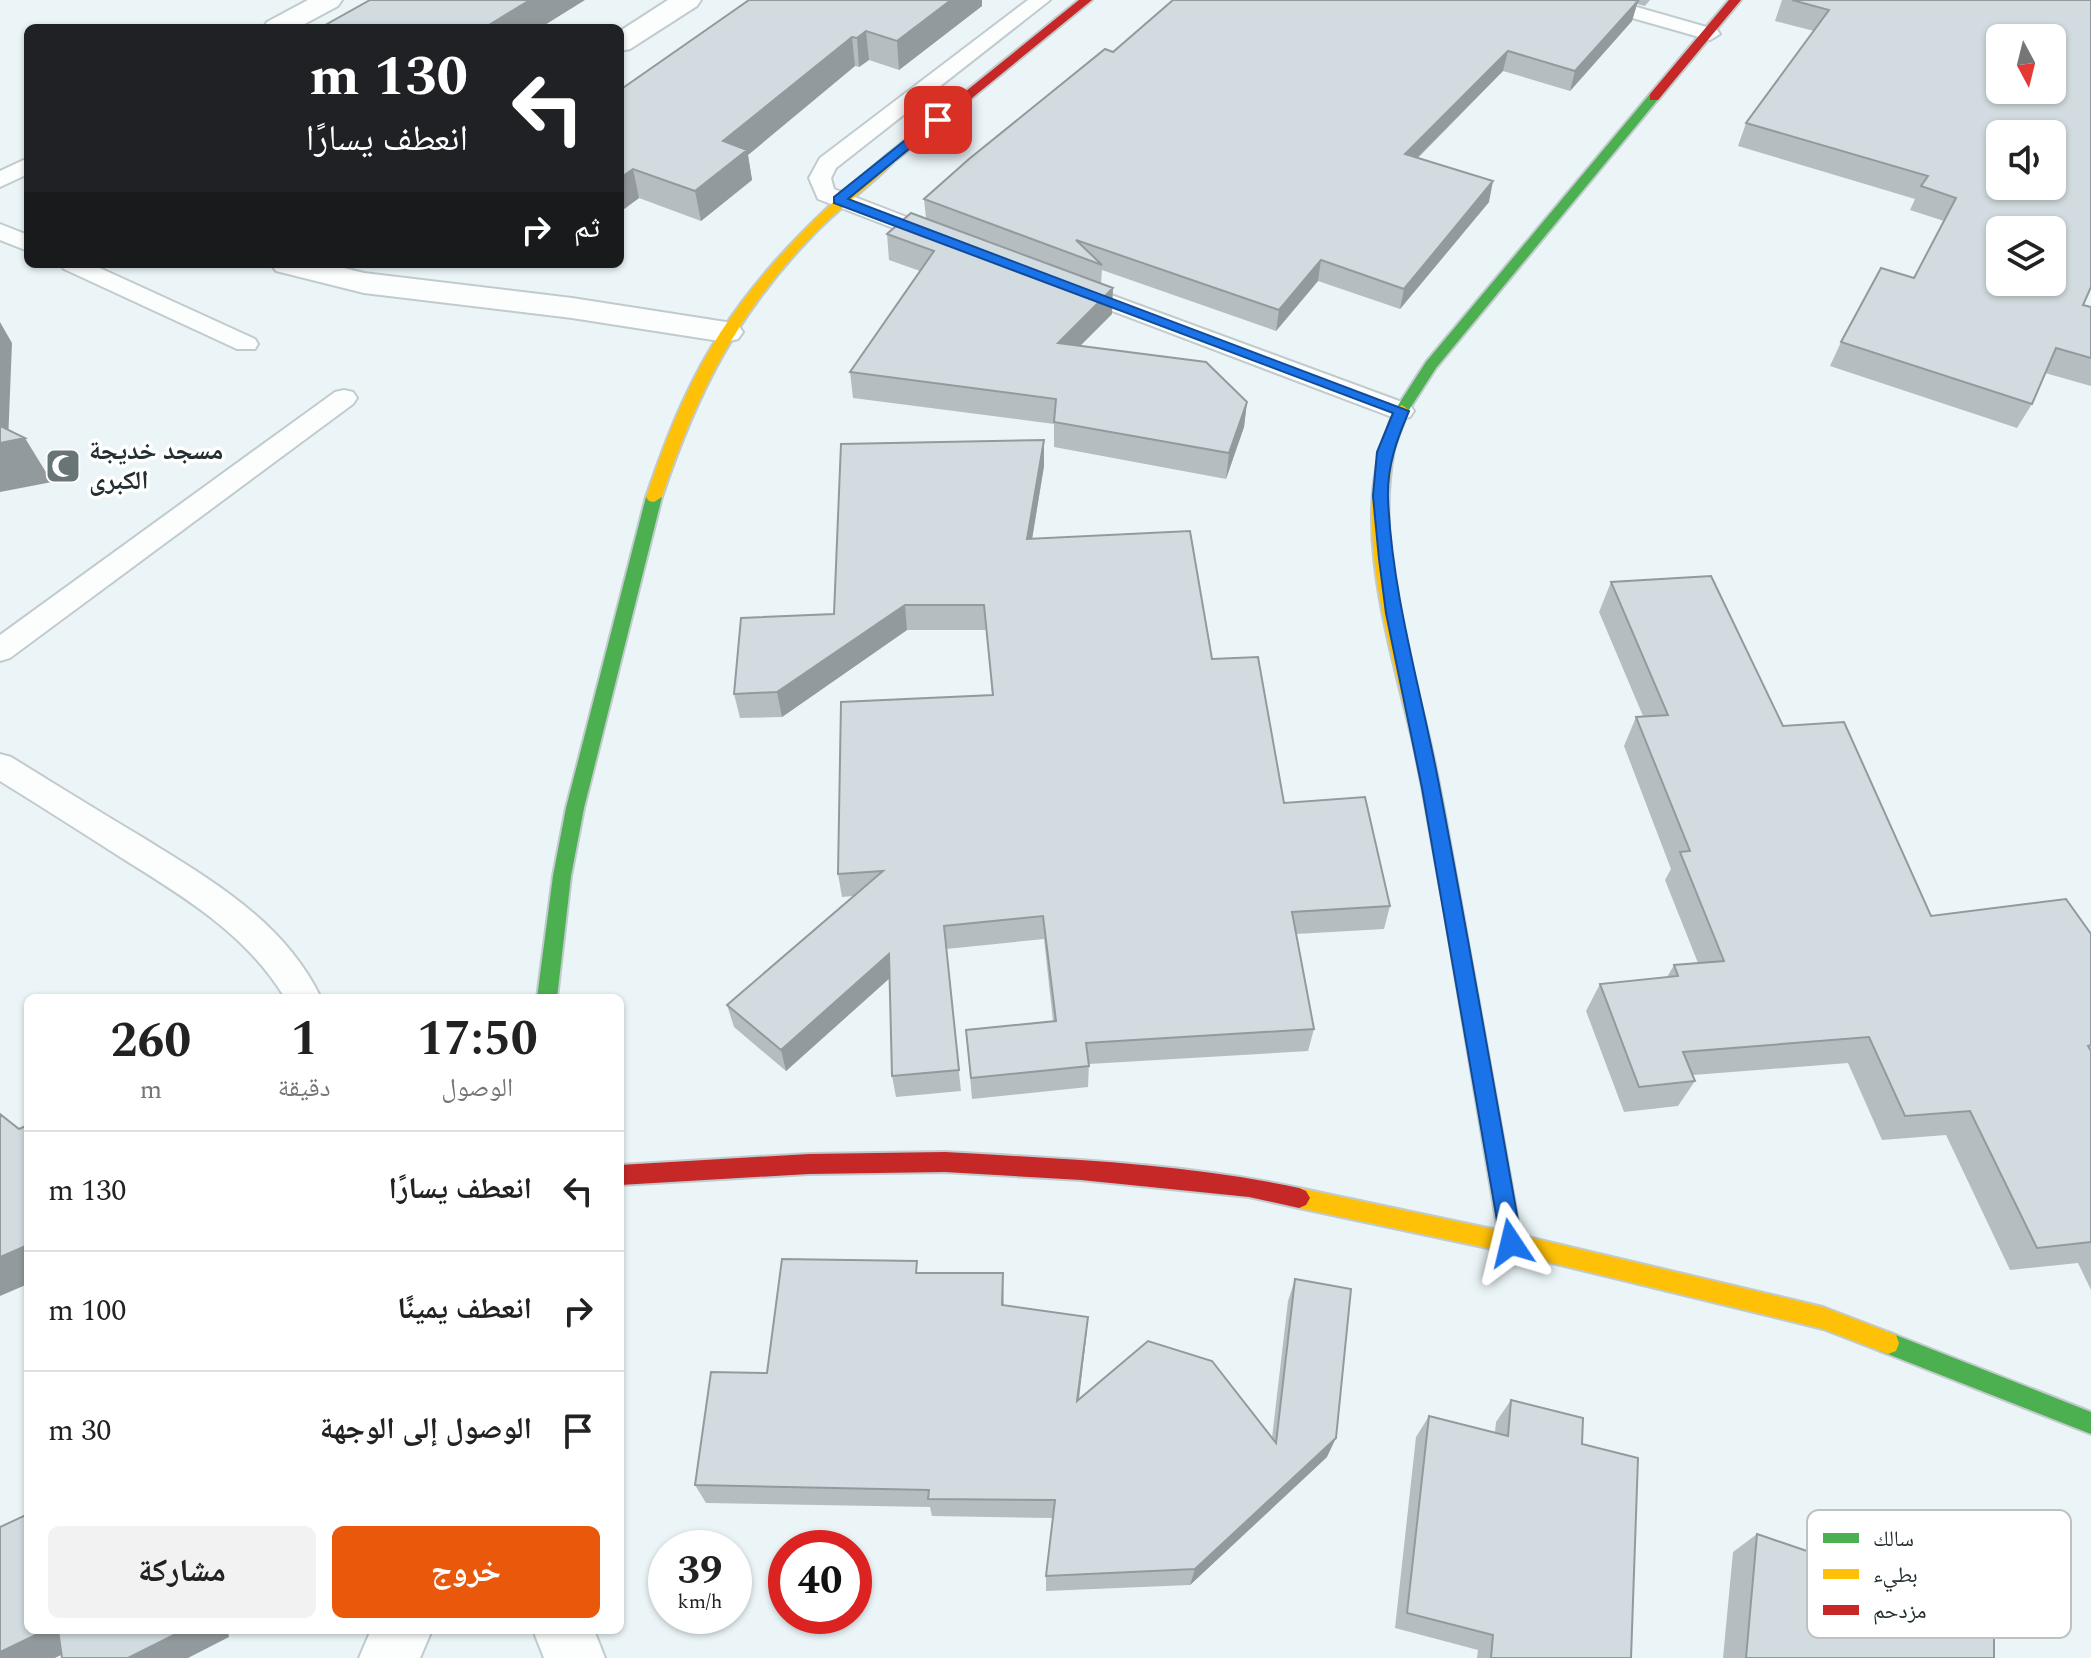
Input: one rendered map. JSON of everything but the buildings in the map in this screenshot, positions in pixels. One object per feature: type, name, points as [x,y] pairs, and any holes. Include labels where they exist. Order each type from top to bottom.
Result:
[{"type":"street","points":[[284,24],[328,0]]},
{"type":"street","points":[[624,40],[687,0]]},
{"type":"street","points":[[548,994],[569,838],[591,739],[642,542],[671,448],[694,387],[726,332],[777,263],[839,200],[1086,0]]},
{"type":"street","points":[[1511,1243],[1431,788],[1389,573],[1380,496],[1385,452],[1401,411],[1431,365],[1710,34],[1735,0]]},
{"type":"street","points":[[303,268],[364,283],[572,308],[726,332]]},
{"type":"street","points":[[624,1175],[809,1164],[945,1162],[1081,1170],[1249,1187],[1511,1243],[1823,1318],[2091,1423]]},
{"type":"street","points":[[389,1658],[400,1634]]},
{"type":"street","points":[[565,1634],[575,1658]]},
{"type":"lane","points":[[957,245],[826,194],[820,185],[819,174],[828,163],[1040,0]]},
{"type":"lane","points":[[1590,0],[1710,34]]},
{"type":"lane","points":[[0,180],[24,167]]},
{"type":"lane","points":[[0,231],[24,242]]},
{"type":"lane","points":[[81,268],[246,344]]},
{"type":"lane","points":[[1046,278],[1401,411]]},
{"type":"lane","points":[[0,650],[344,398]]},
{"type":"lane","points":[[0,766],[210,896],[250,929],[285,967],[302,994]]},
{"type":"traffic: fast","points":[[1402,410],[1431,365],[1654,97]]},
{"type":"traffic: fast","points":[[547,994],[562,876],[575,808],[654,497]]},
{"type":"traffic: fast","points":[[1452,903],[1511,1243]]},
{"type":"traffic: fast","points":[[1888,1343],[2091,1423]]},
{"type":"traffic: slow","points":[[654,497],[693,393],[744,307],[809,231],[892,157]]},
{"type":"traffic: slow","points":[[1402,410],[1388,447],[1381,487],[1385,576],[1452,903]]},
{"type":"traffic: slow","points":[[1299,1198],[1511,1243],[1823,1318],[1888,1343]]},
{"type":"traffic: jam","points":[[892,157],[1086,0]]},
{"type":"traffic: jam","points":[[1654,97],[1735,0]]},
{"type":"traffic: jam","points":[[624,1175],[809,1164],[945,1162],[1081,1170],[1249,1187],[1299,1198]]},
{"type":"place","name":"مسجد خديجة الكبرى","points":[[63,466]]},
{"type":"route","points":[[938,120],[839,200],[1401,411],[1385,452],[1380,496],[1394,613],[1431,788],[1511,1243]]}]
